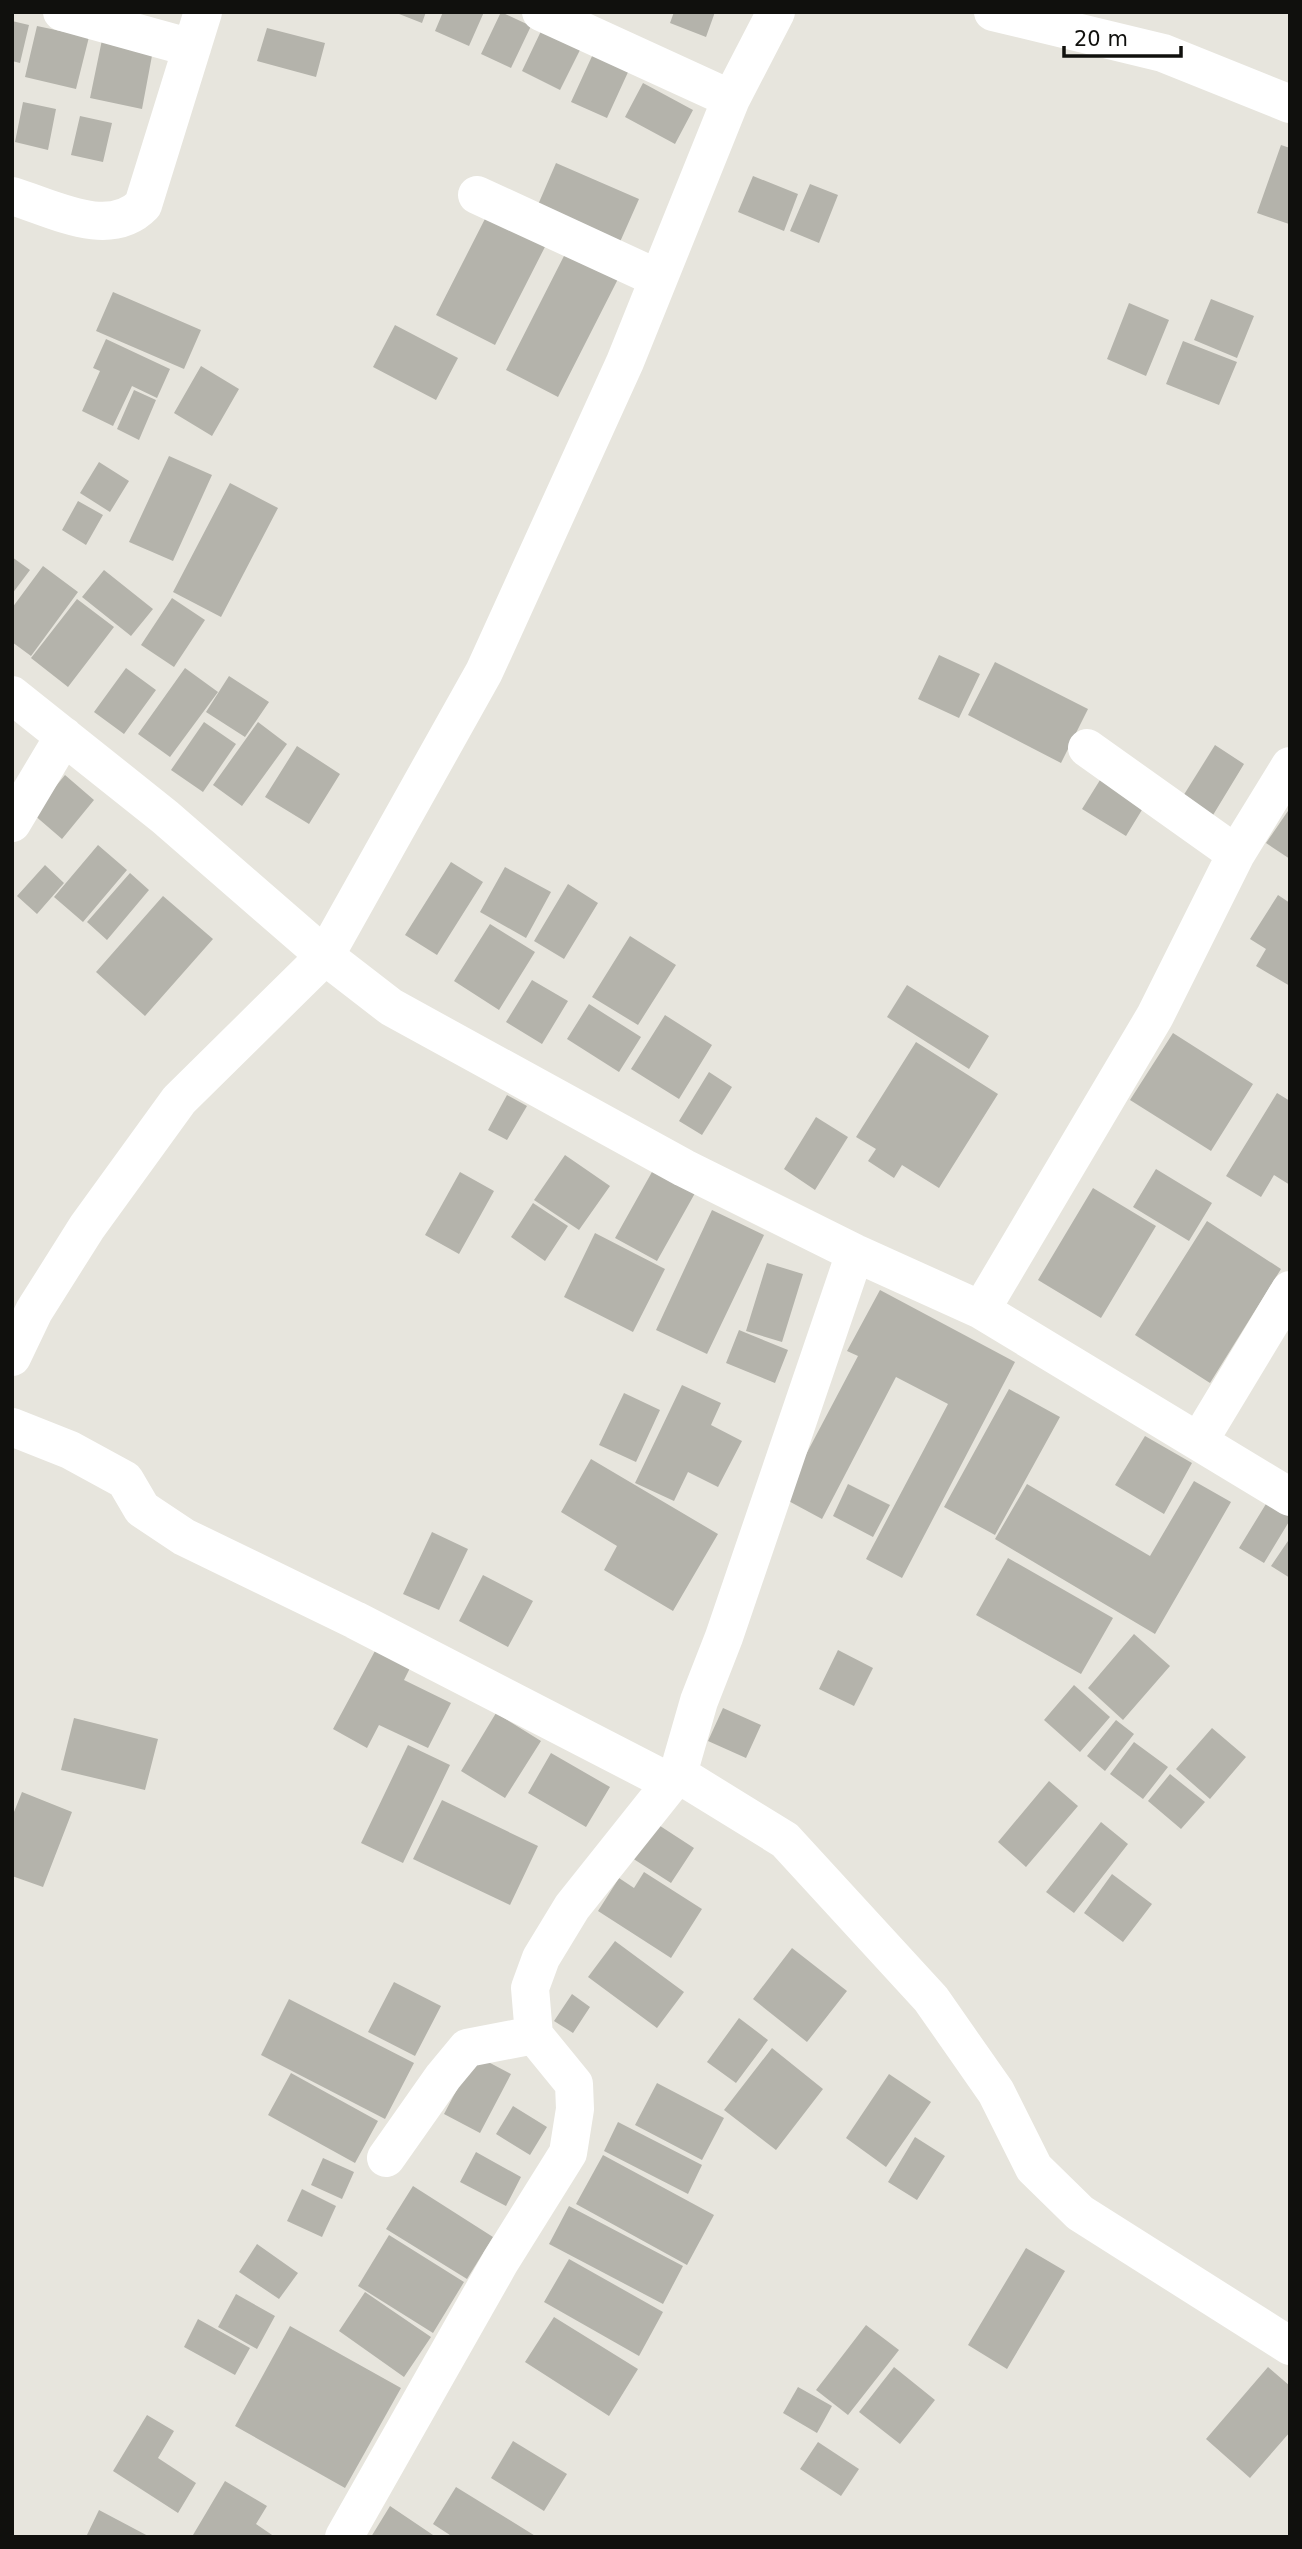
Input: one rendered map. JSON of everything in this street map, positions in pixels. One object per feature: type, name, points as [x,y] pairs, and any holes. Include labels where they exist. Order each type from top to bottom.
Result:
[{"type":"street","points":[[12,196],[94,221],[117,220],[133,215],[143,205],[197,30],[62,12]]},
{"type":"street","points":[[541,12],[731,99]]},
{"type":"street","points":[[325,956],[375,861],[689,197],[731,99],[776,12]]},
{"type":"street","points":[[993,12],[1163,53],[1290,104]]},
{"type":"street","points":[[12,1357],[34,1311],[87,1227],[179,1100],[325,956],[484,672],[625,362],[731,99]]},
{"type":"street","points":[[477,195],[657,278]]},
{"type":"street","points":[[12,695],[165,817],[325,956],[391,1007],[531,1086],[855,1253],[981,1310],[1290,1497]]},
{"type":"street","points":[[12,823],[64,736]]},
{"type":"street","points":[[1087,748],[1236,854]]},
{"type":"street","points":[[981,1310],[1155,1016],[1236,854],[1290,766]]},
{"type":"street","points":[[344,2537],[500,2262],[568,2153],[575,2109],[574,2084],[534,2035],[530,1988],[541,1958],[572,1907],[674,1778],[855,1253]]},
{"type":"street","points":[[1199,1441],[1290,1290]]},
{"type":"street","points":[[12,1427],[70,1450],[125,1480],[142,1509],[184,1537],[674,1778],[785,1840],[931,1999],[996,2092],[1034,2168],[1080,2213],[1290,2346]]},
{"type":"street","points":[[386,2158],[443,2077],[467,2048],[534,2035]]},
{"type":"building","points":[[394,12],[426,12],[422,23]]},
{"type":"building","points":[[443,12],[484,12],[469,46],[435,31]]},
{"type":"building","points":[[501,12],[531,26],[511,68],[481,54]]},
{"type":"building","points":[[674,12],[715,12],[706,37],[670,23]]},
{"type":"building","points":[[12,21],[29,25],[20,63],[12,61]]},
{"type":"building","points":[[37,26],[89,37],[76,89],[25,77]]},
{"type":"building","points":[[267,28],[325,43],[316,77],[257,61]]},
{"type":"building","points":[[542,29],[581,48],[560,90],[522,71]]},
{"type":"building","points":[[103,35],[154,45],[142,109],[90,98]]},
{"type":"building","points":[[593,54],[629,70],[607,118],[571,102]]},
{"type":"building","points":[[643,83],[693,110],[675,144],[625,117]]},
{"type":"building","points":[[23,102],[56,109],[48,150],[15,142]]},
{"type":"building","points":[[80,116],[112,123],[103,162],[71,155]]},
{"type":"building","points":[[1281,145],[1290,148],[1289,224],[1257,213]]},
{"type":"building","points":[[556,163],[639,199],[616,251],[534,214]]},
{"type":"building","points":[[753,176],[798,194],[784,231],[738,212]]},
{"type":"building","points":[[810,184],[838,195],[819,243],[790,231]]},
{"type":"building","points":[[490,209],[549,239],[495,345],[436,315]]},
{"type":"building","points":[[566,252],[618,279],[558,397],[506,370]]},
{"type":"building","points":[[113,292],[201,330],[184,369],[96,331]]},
{"type":"building","points":[[1211,299],[1254,316],[1237,358],[1194,340]]},
{"type":"building","points":[[1129,303],[1169,320],[1146,376],[1107,359]]},
{"type":"building","points":[[395,325],[458,358],[436,400],[373,367]]},
{"type":"building","points":[[106,339],[170,369],[157,398],[132,386],[113,426],[82,411],[100,371],[93,368]]},
{"type":"building","points":[[1183,341],[1237,362],[1219,405],[1166,384]]},
{"type":"building","points":[[201,366],[239,389],[212,436],[174,413]]},
{"type":"building","points":[[134,390],[156,400],[139,440],[117,429]]},
{"type":"building","points":[[169,456],[212,475],[173,561],[129,542]]},
{"type":"building","points":[[99,462],[129,481],[110,512],[80,493]]},
{"type":"building","points":[[230,483],[278,508],[221,617],[173,592]]},
{"type":"building","points":[[78,501],[103,515],[86,545],[62,530]]},
{"type":"building","points":[[12,557],[30,570],[12,594]]},
{"type":"building","points":[[43,566],[78,592],[31,656],[12,642],[12,608]]},
{"type":"building","points":[[104,570],[153,609],[131,636],[82,597]]},
{"type":"building","points":[[172,598],[205,620],[174,667],[141,645]]},
{"type":"building","points":[[77,599],[114,627],[68,687],[31,658]]},
{"type":"building","points":[[939,655],[980,674],[959,718],[918,699]]},
{"type":"building","points":[[995,662],[1088,709],[1061,763],[968,715]]},
{"type":"building","points":[[126,668],[156,690],[124,734],[94,712]]},
{"type":"building","points":[[185,668],[218,692],[170,757],[138,734]]},
{"type":"building","points":[[229,676],[269,702],[245,737],[206,712]]},
{"type":"building","points":[[204,722],[236,744],[203,792],[171,770]]},
{"type":"building","points":[[258,722],[287,744],[242,806],[213,785]]},
{"type":"building","points":[[1215,745],[1244,764],[1210,820],[1180,801]]},
{"type":"building","points":[[297,746],[340,774],[309,824],[265,797]]},
{"type":"building","points":[[1105,772],[1148,800],[1126,836],[1082,809]]},
{"type":"building","points":[[65,775],[94,800],[62,839],[33,814]]},
{"type":"building","points":[[1290,808],[1290,859],[1266,843]]},
{"type":"building","points":[[98,845],[127,870],[83,922],[54,897]]},
{"type":"building","points":[[451,862],[483,882],[437,955],[405,935]]},
{"type":"building","points":[[45,865],[64,883],[37,914],[17,896]]},
{"type":"building","points":[[505,867],[551,892],[526,938],[480,912]]},
{"type":"building","points":[[130,873],[149,890],[107,940],[87,922]]},
{"type":"building","points":[[568,884],[598,903],[564,959],[534,941]]},
{"type":"building","points":[[1278,895],[1290,903],[1290,986],[1256,966],[1266,949],[1250,939]]},
{"type":"building","points":[[163,896],[213,939],[145,1016],[96,972]]},
{"type":"building","points":[[490,924],[535,952],[499,1010],[454,981]]},
{"type":"building","points":[[630,936],[676,965],[638,1025],[592,997]]},
{"type":"building","points":[[532,980],[568,1001],[542,1044],[506,1022]]},
{"type":"building","points":[[907,985],[989,1036],[969,1069],[887,1017]]},
{"type":"building","points":[[589,1004],[641,1037],[619,1072],[567,1039]]},
{"type":"building","points":[[665,1015],[712,1045],[679,1099],[631,1069]]},
{"type":"building","points":[[1173,1033],[1253,1084],[1211,1151],[1130,1100]]},
{"type":"building","points":[[916,1042],[998,1094],[939,1188],[902,1165],[894,1178],[868,1161],[876,1149],[856,1137]]},
{"type":"building","points":[[709,1072],[732,1087],[702,1135],[679,1121]]},
{"type":"building","points":[[1277,1093],[1290,1101],[1290,1185],[1274,1175],[1261,1197],[1226,1176]]},
{"type":"building","points":[[507,1095],[527,1106],[507,1140],[488,1130]]},
{"type":"building","points":[[816,1117],[848,1137],[815,1190],[784,1169]]},
{"type":"building","points":[[565,1155],[610,1186],[579,1230],[534,1200]]},
{"type":"building","points":[[657,1163],[699,1186],[657,1261],[615,1238]]},
{"type":"building","points":[[1156,1169],[1212,1203],[1189,1241],[1133,1207]]},
{"type":"building","points":[[460,1172],[494,1191],[459,1254],[425,1235]]},
{"type":"building","points":[[1093,1188],[1156,1226],[1101,1318],[1038,1280]]},
{"type":"building","points":[[533,1203],[568,1226],[545,1261],[511,1237]]},
{"type":"building","points":[[712,1210],[764,1235],[707,1354],[656,1330]]},
{"type":"building","points":[[1207,1221],[1281,1269],[1210,1383],[1135,1335]]},
{"type":"building","points":[[595,1233],[665,1269],[633,1332],[564,1297]]},
{"type":"building","points":[[767,1263],[803,1274],[782,1342],[746,1331]]},
{"type":"building","points":[[880,1290],[1015,1362],[902,1578],[866,1559],[948,1404],[896,1377],[822,1519],[783,1498],[858,1356],[847,1351]]},
{"type":"building","points":[[739,1330],[788,1350],[775,1383],[726,1363]]},
{"type":"building","points":[[682,1385],[721,1403],[711,1425],[742,1441],[718,1487],[688,1472],[674,1501],[635,1483]]},
{"type":"building","points":[[1009,1389],[1060,1417],[995,1535],[944,1507]]},
{"type":"building","points":[[624,1393],[660,1410],[636,1462],[599,1445]]},
{"type":"building","points":[[1145,1436],[1192,1463],[1164,1514],[1115,1485]]},
{"type":"building","points":[[591,1459],[718,1534],[673,1611],[604,1570],[617,1546],[561,1512]]},
{"type":"building","points":[[1194,1481],[1231,1502],[1155,1634],[995,1539],[1027,1484],[1150,1556]]},
{"type":"building","points":[[848,1484],[890,1505],[873,1537],[833,1516]]},
{"type":"building","points":[[1269,1499],[1290,1512],[1290,1520],[1264,1563],[1239,1548]]},
{"type":"building","points":[[432,1532],[468,1549],[439,1610],[403,1594]]},
{"type":"building","points":[[1290,1538],[1290,1578],[1271,1566]]},
{"type":"building","points":[[1008,1558],[1113,1618],[1081,1674],[976,1615]]},
{"type":"building","points":[[483,1575],[533,1601],[508,1647],[459,1621]]},
{"type":"building","points":[[1134,1634],[1170,1666],[1123,1720],[1088,1688]]},
{"type":"building","points":[[376,1649],[410,1668],[404,1680],[451,1703],[428,1748],[379,1725],[367,1748],[333,1729]]},
{"type":"building","points":[[838,1650],[873,1668],[854,1706],[819,1689]]},
{"type":"building","points":[[1074,1685],[1110,1717],[1080,1752],[1044,1720]]},
{"type":"building","points":[[723,1708],[761,1725],[746,1758],[708,1741]]},
{"type":"building","points":[[496,1713],[541,1741],[505,1798],[461,1771]]},
{"type":"building","points":[[74,1718],[158,1739],[145,1790],[61,1770]]},
{"type":"building","points":[[1116,1720],[1134,1734],[1105,1771],[1087,1756]]},
{"type":"building","points":[[1212,1728],[1246,1757],[1210,1799],[1176,1769]]},
{"type":"building","points":[[1134,1742],[1168,1767],[1143,1799],[1110,1774]]},
{"type":"building","points":[[408,1745],[450,1765],[403,1863],[361,1843]]},
{"type":"building","points":[[551,1753],[610,1787],[586,1827],[528,1793]]},
{"type":"building","points":[[1170,1774],[1205,1802],[1181,1829],[1148,1801]]},
{"type":"building","points":[[1049,1781],[1078,1806],[1026,1867],[998,1842]]},
{"type":"building","points":[[22,1792],[72,1812],[43,1887],[12,1876],[12,1817]]},
{"type":"building","points":[[442,1800],[538,1846],[510,1905],[413,1859]]},
{"type":"building","points":[[654,1822],[694,1848],[671,1883],[632,1858]]},
{"type":"building","points":[[1101,1822],[1128,1844],[1074,1913],[1046,1892]]},
{"type":"building","points":[[644,1872],[702,1909],[671,1958],[598,1911],[619,1878],[634,1888]]},
{"type":"building","points":[[1112,1874],[1152,1904],[1123,1942],[1084,1913]]},
{"type":"building","points":[[615,1941],[684,1992],[657,2028],[588,1977]]},
{"type":"building","points":[[792,1948],[847,1991],[807,2042],[753,1999]]},
{"type":"building","points":[[394,1982],[441,2006],[415,2056],[368,2032]]},
{"type":"building","points":[[572,1994],[590,2007],[573,2033],[554,2021]]},
{"type":"building","points":[[289,1999],[414,2063],[385,2119],[261,2055]]},
{"type":"building","points":[[739,2018],[768,2040],[736,2083],[707,2062]]},
{"type":"building","points":[[772,2048],[823,2089],[776,2150],[724,2110]]},
{"type":"building","points":[[475,2055],[511,2074],[480,2133],[444,2114]]},
{"type":"building","points":[[291,2073],[378,2121],[355,2163],[268,2115]]},
{"type":"building","points":[[889,2074],[931,2102],[886,2167],[846,2138]]},
{"type":"building","points":[[657,2083],[724,2118],[702,2160],[635,2125]]},
{"type":"building","points":[[513,2106],[547,2127],[530,2155],[496,2134]]},
{"type":"building","points":[[618,2122],[702,2165],[688,2194],[604,2151]]},
{"type":"building","points":[[915,2137],[945,2156],[917,2200],[888,2182]]},
{"type":"building","points":[[476,2152],[521,2177],[506,2206],[460,2182]]},
{"type":"building","points":[[603,2155],[714,2215],[687,2265],[576,2204]]},
{"type":"building","points":[[323,2158],[354,2172],[342,2199],[311,2185]]},
{"type":"building","points":[[413,2186],[493,2237],[467,2279],[386,2229]]},
{"type":"building","points":[[302,2189],[336,2206],[322,2237],[287,2221]]},
{"type":"building","points":[[569,2206],[683,2266],[663,2304],[549,2244]]},
{"type":"building","points":[[389,2235],[464,2282],[433,2333],[358,2286]]},
{"type":"building","points":[[257,2244],[298,2273],[279,2299],[239,2272]]},
{"type":"building","points":[[1026,2248],[1065,2271],[1007,2369],[968,2345]]},
{"type":"building","points":[[569,2259],[663,2312],[639,2356],[544,2302]]},
{"type":"building","points":[[365,2292],[431,2337],[404,2377],[339,2331]]},
{"type":"building","points":[[236,2294],[275,2316],[257,2349],[218,2327]]},
{"type":"building","points":[[554,2317],[638,2369],[609,2416],[525,2362]]},
{"type":"building","points":[[198,2319],[250,2348],[235,2375],[184,2347]]},
{"type":"building","points":[[866,2325],[899,2350],[848,2415],[816,2390]]},
{"type":"building","points":[[290,2326],[401,2388],[345,2488],[235,2426]]},
{"type":"building","points":[[894,2367],[935,2400],[900,2444],[859,2412]]},
{"type":"building","points":[[1268,2367],[1290,2386],[1290,2432],[1250,2478],[1206,2439]]},
{"type":"building","points":[[798,2387],[832,2406],[817,2433],[783,2413]]},
{"type":"building","points":[[147,2415],[174,2431],[158,2458],[196,2483],[178,2513],[113,2471]]},
{"type":"building","points":[[513,2441],[567,2474],[544,2511],[491,2478]]},
{"type":"building","points":[[818,2442],[859,2469],[841,2496],[800,2469]]},
{"type":"building","points":[[225,2481],[267,2506],[256,2524],[275,2537],[193,2535]]},
{"type":"building","points":[[456,2487],[537,2537],[453,2537],[433,2524]]},
{"type":"building","points":[[390,2506],[436,2537],[371,2537]]},
{"type":"building","points":[[99,2510],[150,2537],[86,2537]]}]
